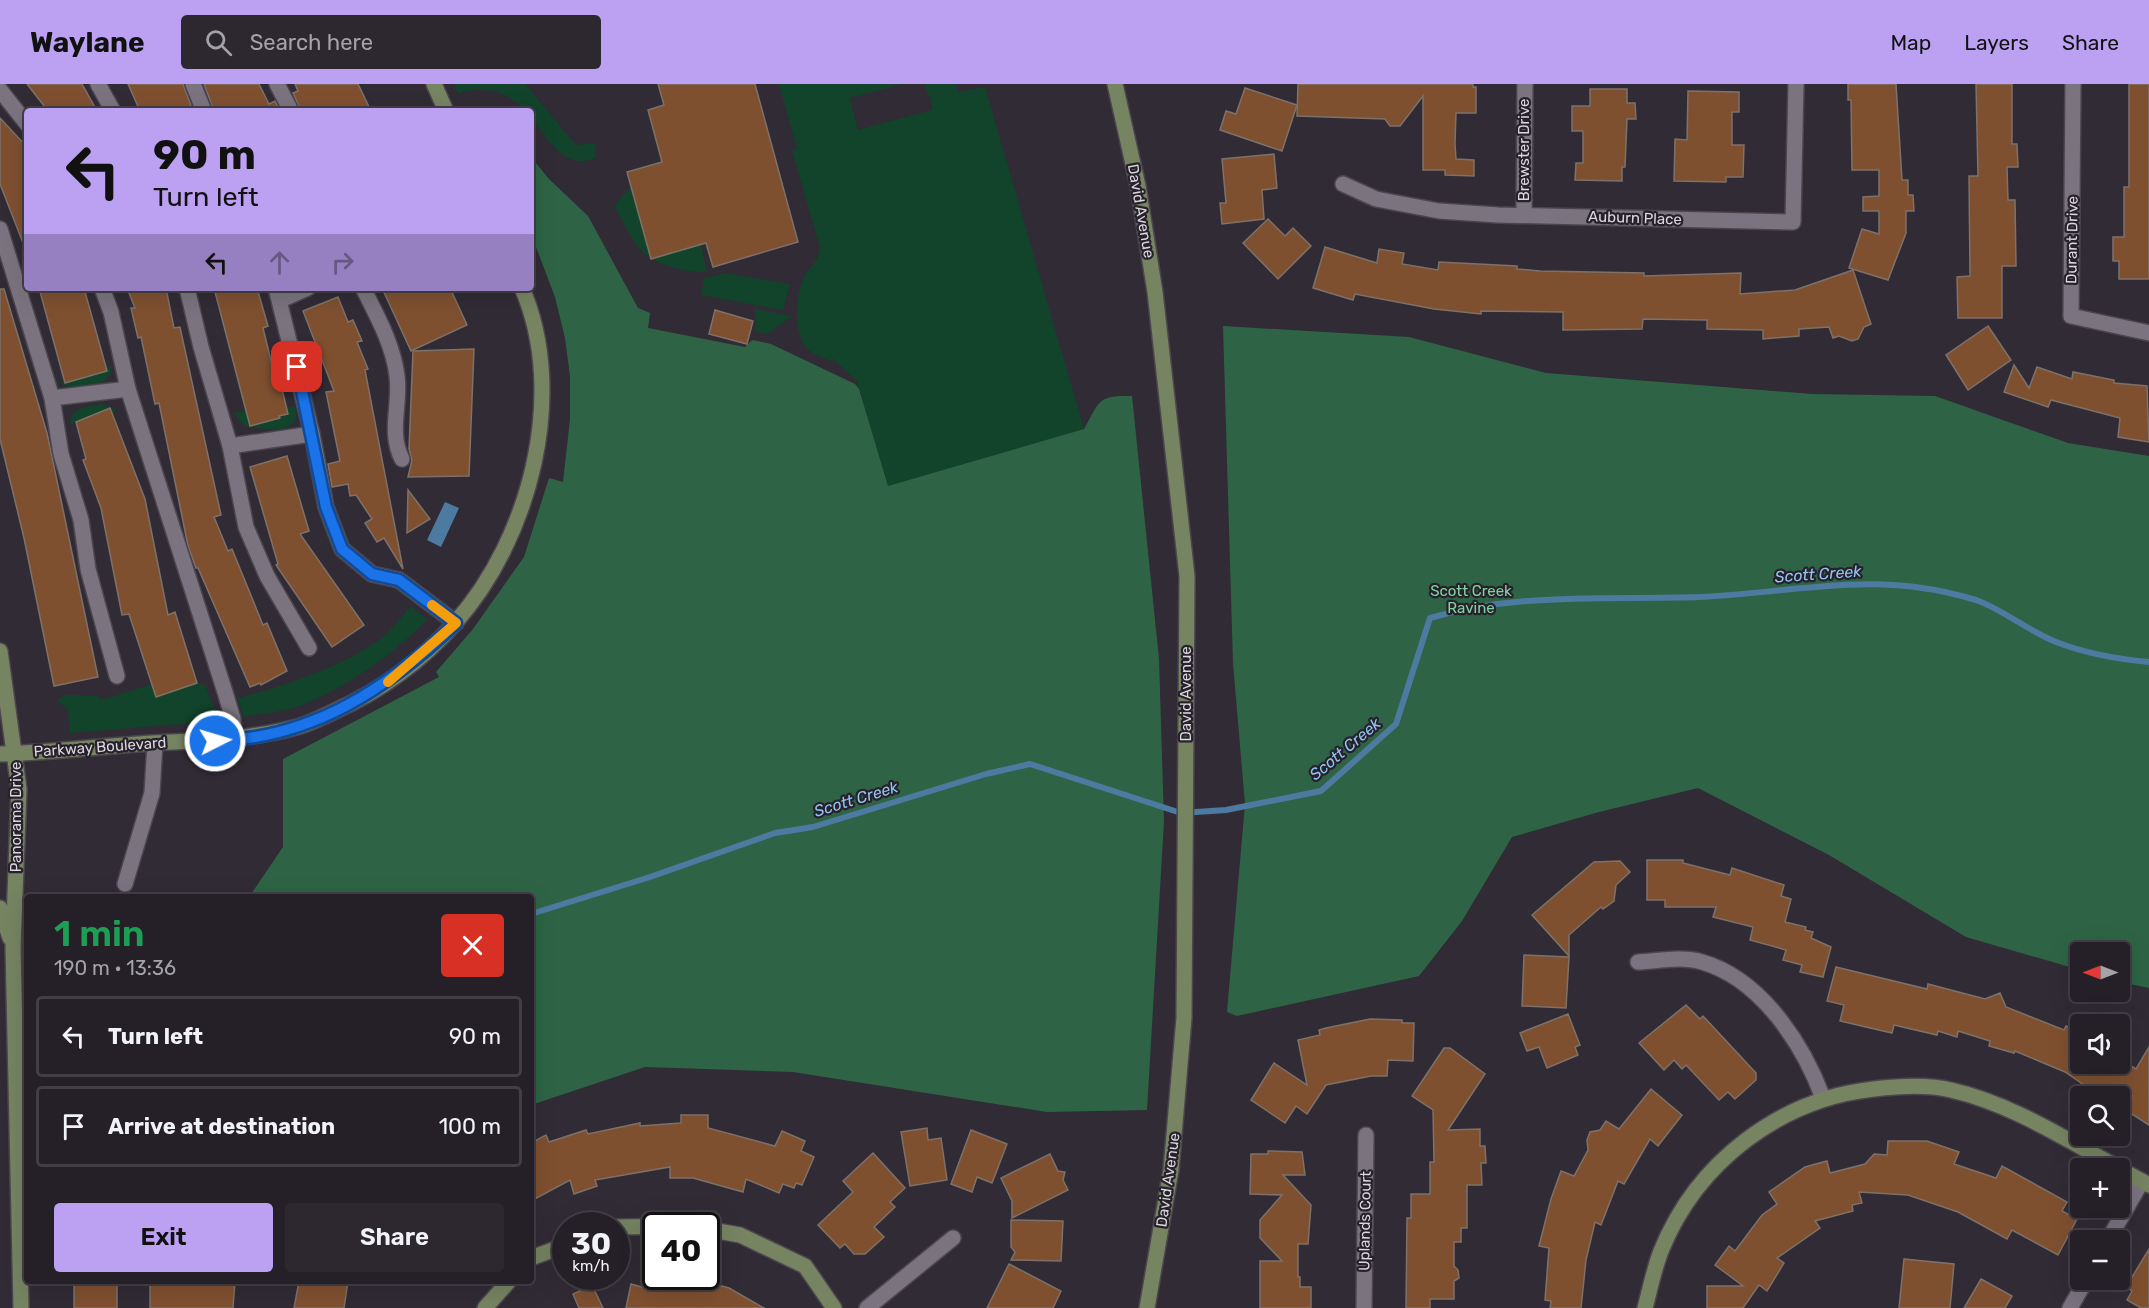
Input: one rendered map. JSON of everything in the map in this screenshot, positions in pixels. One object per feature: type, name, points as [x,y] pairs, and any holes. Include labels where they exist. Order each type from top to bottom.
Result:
[{"type":"street","points":[[98,84],[111,108]]},
{"type":"street","points":[[193,84],[203,108]]},
{"type":"street","points":[[277,84],[289,108]]},
{"type":"street","points":[[434,84],[445,108]]},
{"type":"street","name":"David Avenue","points":[[1115,84],[1138,186],[1155,292],[1187,576],[1184,1018],[1171,1170],[1147,1308]]},
{"type":"street","name":"Brewster Drive","points":[[1524,215],[1525,84]]},
{"type":"street","name":"Auburn Place","points":[[1343,184],[1376,199],[1439,211],[1793,222],[1796,84]]},
{"type":"street","name":"Durant Drive","points":[[2073,84],[2071,316],[2149,333]]},
{"type":"street","points":[[0,90],[24,120]]},
{"type":"street","points":[[0,229],[52,398],[61,454],[81,520],[88,569],[117,676]]},
{"type":"street","points":[[103,291],[111,312],[128,388],[233,719],[235,740]]},
{"type":"street","points":[[188,291],[201,347],[230,446],[246,527],[267,576],[309,648]]},
{"type":"street","points":[[364,291],[393,357],[398,377],[394,444],[402,459]]},
{"type":"street","name":"Parkway Boulevard","points":[[0,754],[235,740],[295,728],[361,699],[390,681],[456,623],[502,553],[522,506],[534,466],[543,381],[537,341],[523,291]]},
{"type":"street","points":[[279,294],[312,434],[326,507],[342,549],[372,574],[399,580],[456,623]]},
{"type":"street","points":[[52,398],[128,388]]},
{"type":"street","points":[[230,446],[312,434]]},
{"type":"street","name":"Panorama Drive","points":[[0,651],[16,753],[19,789],[13,947],[21,1308]]},
{"type":"street","points":[[125,884],[152,793],[155,743]]},
{"type":"street","points":[[0,908],[13,947]]},
{"type":"street","points":[[1638,962],[1680,959],[1700,962],[1734,978],[1762,1000],[1786,1028],[1814,1073],[1823,1098]]},
{"type":"street","points":[[1645,1308],[1661,1251],[1676,1220],[1720,1160],[1788,1113],[1823,1098],[1890,1087],[1948,1089],[1982,1098],[2016,1112],[2099,1158]]},
{"type":"street","name":"Uplands Court","points":[[1364,1308],[1366,1135]]},
{"type":"street","points":[[2115,1230],[2146,1183],[2130,1175]]},
{"type":"street","points":[[720,1231],[740,1235],[806,1266],[834,1308]]},
{"type":"street","points":[[867,1308],[953,1238]]},
{"type":"street","points":[[534,1257],[552,1250]]},
{"type":"street","points":[[485,1308],[506,1284]]},
{"type":"street","points":[[2070,1308],[2080,1290]]},
{"type":"green space","points":[[454,84],[525,84],[576,145],[591,143],[595,145],[596,158],[585,161],[575,160],[558,151],[534,121],[534,108],[524,108],[511,98],[495,91],[477,90],[458,94]]},
{"type":"green space","points":[[779,84],[903,84],[850,98],[858,130],[932,110],[931,100],[924,84],[955,84],[958,92],[985,87],[1084,429],[888,486],[857,381],[830,356],[835,363],[810,351],[800,336],[797,314],[799,292],[805,275],[818,256],[820,247],[792,151],[797,149]]},
{"type":"green space","points":[[682,156],[706,243],[701,245],[707,272],[689,271],[660,263],[644,253],[632,238],[615,206],[644,176]]},
{"type":"green space","points":[[534,161],[549,179],[588,216],[638,308],[650,313],[648,328],[745,347],[752,340],[771,344],[855,384],[859,389],[888,486],[1084,429],[1101,402],[1112,397],[1132,396],[1159,659],[1164,821],[1147,1110],[1047,1112],[793,1072],[645,1067],[534,1104],[534,894],[251,894],[283,847],[283,759],[439,677],[436,672],[473,629],[524,557],[549,478],[563,482],[570,419],[570,376],[565,338],[555,297],[534,242]]},
{"type":"green space","points":[[726,273],[790,284],[783,310],[701,295],[704,278]]},
{"type":"green space","points":[[755,309],[792,316],[767,334],[755,331]]},
{"type":"green space","name":"Scott Creek Ravine","points":[[1223,326],[1409,337],[1546,373],[1812,394],[1935,396],[2068,443],[2149,456],[2149,988],[2130,984],[2130,942],[2070,942],[2070,967],[1966,937],[1829,855],[1698,788],[1599,812],[1512,837],[1462,921],[1419,976],[1237,1016],[1227,1012],[1245,804],[1233,663]]},
{"type":"green space","points":[[112,365],[106,379],[99,384],[83,388],[59,383],[107,371],[106,368]]},
{"type":"green space","points":[[102,404],[117,410],[112,412],[110,408],[70,424],[73,414],[77,411]]},
{"type":"green space","points":[[295,406],[294,423],[280,429],[260,428],[243,425],[234,413],[246,410],[250,426],[280,419],[286,408]]},
{"type":"green space","points":[[411,606],[427,620],[400,645],[353,679],[302,705],[243,717],[238,698],[295,681],[333,666],[368,648],[391,630]]},
{"type":"green space","points":[[197,683],[205,685],[219,721],[70,733],[68,709],[57,701],[61,697],[71,695],[97,695],[100,699],[105,699],[152,684],[156,697]]},
{"type":"water","points":[[445,502],[459,508],[441,547],[427,540]]},
{"type":"building","points":[[27,84],[82,84],[95,108],[46,108]]},
{"type":"building","points":[[128,84],[183,84],[192,108],[139,108]]},
{"type":"building","points":[[204,84],[259,84],[269,104],[275,101],[278,108],[213,108]]},
{"type":"building","points":[[295,84],[358,84],[370,108],[300,108],[293,93],[298,91]]},
{"type":"building","points":[[658,84],[755,84],[798,242],[713,267],[706,243],[651,259],[627,172],[662,162],[648,110],[664,105]]},
{"type":"building","points":[[1298,84],[1473,84],[1473,87],[1476,87],[1476,113],[1456,113],[1455,144],[1456,159],[1474,160],[1474,176],[1445,175],[1445,170],[1423,170],[1423,96],[1400,126],[1390,126],[1385,119],[1297,116]]},
{"type":"building","points":[[1848,84],[1896,84],[1902,180],[1908,180],[1908,195],[1913,195],[1914,211],[1906,211],[1906,233],[1888,280],[1849,268],[1862,229],[1879,234],[1879,211],[1863,211],[1863,197],[1879,196],[1879,170],[1852,170],[1851,100],[1848,100]]},
{"type":"building","points":[[1976,84],[2012,84],[2012,144],[2017,144],[2018,167],[2007,167],[2008,200],[2015,200],[2016,266],[2002,266],[2002,318],[1958,318],[1957,277],[1970,276],[1969,176],[1978,176]]},
{"type":"building","points":[[2129,84],[2149,84],[2149,279],[2119,279],[2119,261],[2113,261],[2113,237],[2124,237],[2124,187],[2129,187]]},
{"type":"building","points":[[1245,88],[1297,105],[1282,151],[1220,130],[1226,111],[1236,114]]},
{"type":"building","points":[[1590,89],[1627,89],[1627,103],[1635,103],[1636,119],[1627,119],[1625,167],[1622,167],[1622,181],[1575,180],[1576,163],[1583,163],[1583,131],[1572,131],[1572,106],[1590,106]]},
{"type":"building","points":[[1688,91],[1739,92],[1739,112],[1732,112],[1732,145],[1744,145],[1743,177],[1726,177],[1726,182],[1674,181],[1675,139],[1687,140]]},
{"type":"building","points":[[0,118],[24,144],[24,245],[0,184]]},
{"type":"building","points":[[1274,154],[1277,188],[1262,190],[1264,219],[1222,224],[1220,203],[1226,203],[1222,159]]},
{"type":"building","points":[[1268,219],[1285,236],[1293,228],[1311,246],[1278,279],[1243,243]]},
{"type":"building","points":[[1325,247],[1377,263],[1379,249],[1404,253],[1402,264],[1438,270],[1439,262],[1517,266],[1517,269],[1540,271],[1644,273],[1644,276],[1741,273],[1740,294],[1795,290],[1853,270],[1871,324],[1864,327],[1858,339],[1852,341],[1839,336],[1833,338],[1829,327],[1799,329],[1799,336],[1763,339],[1763,330],[1707,329],[1707,320],[1643,319],[1642,329],[1563,330],[1563,312],[1481,311],[1481,314],[1434,309],[1355,294],[1353,300],[1313,288]]},
{"type":"building","points":[[0,289],[4,289],[47,433],[98,677],[54,686],[24,538],[0,439]]},
{"type":"building","points":[[40,291],[85,291],[107,371],[65,383]]},
{"type":"building","points":[[128,291],[167,291],[174,328],[180,327],[221,515],[214,517],[228,551],[232,549],[263,625],[267,623],[287,671],[261,685],[260,683],[250,687],[188,546],[159,403],[155,404],[141,337],[138,338],[131,308],[135,308]]},
{"type":"building","points":[[215,291],[258,291],[268,326],[263,328],[272,365],[276,364],[288,414],[250,426]]},
{"type":"building","points":[[383,291],[451,291],[467,325],[411,351]]},
{"type":"building","points":[[338,297],[348,322],[353,320],[362,341],[357,342],[368,369],[365,370],[403,569],[384,538],[377,542],[365,523],[372,519],[356,495],[350,496],[348,484],[332,487],[328,464],[340,461],[326,392],[334,391],[303,311]]},
{"type":"building","points":[[715,310],[753,321],[747,344],[709,334]]},
{"type":"building","points":[[1988,326],[2011,360],[1968,390],[1946,355]]},
{"type":"building","points":[[474,349],[469,476],[408,477],[412,460],[409,449],[413,351]]},
{"type":"building","points":[[2014,365],[2029,388],[2037,367],[2072,379],[2073,372],[2114,380],[2114,383],[2147,386],[2149,442],[2118,437],[2120,418],[2051,400],[2048,407],[2004,392]]},
{"type":"building","points":[[110,408],[145,499],[168,615],[175,612],[197,683],[156,697],[129,614],[122,615],[101,508],[83,460],[86,459],[76,422]]},
{"type":"building","points":[[287,456],[309,531],[300,534],[364,625],[332,647],[276,565],[278,564],[250,467]]},
{"type":"building","points":[[408,490],[430,519],[407,533]]},
{"type":"building","points":[[1647,860],[1683,860],[1683,863],[1730,875],[1732,868],[1784,885],[1781,896],[1791,899],[1785,922],[1806,927],[1805,930],[1813,932],[1811,938],[1831,947],[1823,977],[1800,972],[1802,965],[1783,960],[1786,950],[1750,940],[1753,927],[1713,917],[1716,907],[1665,907],[1665,900],[1647,900]]},
{"type":"building","points":[[1620,861],[1630,872],[1616,885],[1614,901],[1603,909],[1601,907],[1569,935],[1569,956],[1532,915],[1594,862]]},
{"type":"building","points":[[1524,955],[1569,957],[1566,1008],[1522,1006]]},
{"type":"building","points":[[1836,967],[1927,989],[1928,984],[1985,999],[2000,993],[2006,1007],[2064,1030],[2066,1026],[2070,1028],[2070,1074],[2130,1074],[2130,1065],[2136,1069],[2149,1047],[2149,1125],[2130,1113],[2132,1096],[2130,1096],[2130,1086],[2085,1086],[2065,1072],[2015,1051],[2014,1053],[1989,1046],[1990,1041],[1958,1031],[1957,1037],[1938,1031],[1937,1035],[1894,1025],[1892,1033],[1840,1021],[1844,1005],[1827,1001]]},
{"type":"building","points":[[1686,1005],[1700,1019],[1703,1016],[1756,1073],[1756,1080],[1735,1099],[1728,1092],[1719,1100],[1686,1065],[1682,1069],[1674,1060],[1664,1070],[1639,1043]]},
{"type":"building","points":[[1568,1014],[1580,1045],[1575,1047],[1578,1055],[1547,1068],[1539,1047],[1527,1051],[1520,1033]]},
{"type":"building","points":[[1370,1019],[1402,1020],[1402,1023],[1414,1023],[1413,1061],[1388,1060],[1387,1076],[1371,1076],[1326,1085],[1307,1114],[1296,1106],[1285,1123],[1251,1100],[1274,1063],[1307,1085],[1298,1040],[1320,1035],[1319,1030]]},
{"type":"building","points":[[1444,1048],[1450,1048],[1485,1074],[1448,1130],[1480,1129],[1480,1146],[1485,1146],[1486,1163],[1481,1163],[1482,1185],[1467,1185],[1467,1228],[1461,1228],[1461,1242],[1454,1242],[1454,1266],[1458,1270],[1459,1278],[1454,1281],[1454,1299],[1430,1299],[1430,1308],[1406,1308],[1407,1218],[1411,1218],[1411,1194],[1430,1194],[1430,1162],[1434,1162],[1433,1110],[1412,1096]]},
{"type":"building","points":[[1651,1089],[1682,1115],[1658,1146],[1650,1139],[1624,1184],[1618,1181],[1601,1225],[1595,1222],[1586,1260],[1581,1308],[1550,1308],[1551,1301],[1545,1300],[1549,1248],[1539,1246],[1561,1171],[1574,1176],[1588,1150],[1587,1140],[1590,1132],[1600,1130],[1606,1121],[1619,1129]]},
{"type":"building","points":[[681,1115],[708,1115],[708,1128],[775,1146],[782,1131],[805,1141],[801,1151],[814,1157],[802,1185],[796,1183],[794,1188],[783,1184],[779,1193],[746,1179],[743,1192],[693,1178],[670,1178],[670,1167],[595,1180],[597,1186],[574,1194],[570,1180],[534,1199],[534,1141],[546,1135],[549,1142],[586,1130],[588,1134],[640,1123],[640,1126],[681,1123]]},
{"type":"building","points":[[927,1128],[928,1140],[941,1138],[947,1180],[910,1186],[901,1132]]},
{"type":"building","points":[[971,1130],[1007,1144],[992,1183],[977,1177],[972,1192],[951,1184]]},
{"type":"building","points":[[1888,1141],[1927,1141],[1959,1152],[1954,1164],[1996,1178],[2002,1166],[2067,1202],[2062,1211],[2070,1215],[2070,1218],[2077,1219],[2058,1255],[2012,1230],[2007,1239],[1958,1212],[1908,1195],[1859,1192],[1862,1203],[1852,1205],[1853,1211],[1815,1221],[1820,1228],[1777,1258],[1784,1263],[1767,1291],[1759,1285],[1743,1308],[1707,1308],[1707,1286],[1743,1286],[1715,1265],[1729,1246],[1735,1251],[1762,1215],[1777,1204],[1769,1192],[1805,1167],[1827,1161],[1830,1173],[1865,1164],[1874,1154],[1887,1155]]},
{"type":"building","points":[[1268,1151],[1302,1152],[1305,1175],[1283,1175],[1311,1205],[1308,1244],[1298,1244],[1298,1277],[1300,1277],[1300,1287],[1311,1287],[1311,1308],[1260,1308],[1260,1261],[1282,1261],[1260,1238],[1260,1220],[1282,1195],[1250,1194],[1251,1154],[1268,1154]]},
{"type":"building","points":[[873,1153],[905,1188],[890,1202],[895,1207],[874,1227],[884,1237],[865,1254],[854,1254],[845,1244],[840,1248],[818,1225],[853,1192],[843,1181]]},
{"type":"building","points":[[1050,1154],[1058,1171],[1065,1172],[1063,1180],[1068,1190],[1012,1218],[1012,1201],[1001,1178]]},
{"type":"building","points":[[1011,1220],[1063,1221],[1061,1261],[1011,1260],[1015,1252],[1011,1247]]},
{"type":"building","points":[[2149,1249],[2149,1308],[2141,1308],[2127,1300],[2132,1291],[2130,1280]]},
{"type":"building","points":[[1904,1259],[1954,1264],[1950,1308],[1899,1308]]},
{"type":"building","points":[[1009,1264],[1061,1291],[1053,1308],[987,1308]]},
{"type":"building","points":[[1981,1279],[2012,1296],[2005,1308],[1964,1308]]},
{"type":"building","points":[[74,1284],[117,1284],[117,1308],[74,1308]]},
{"type":"building","points":[[150,1284],[235,1284],[233,1308],[150,1308]]},
{"type":"building","points":[[298,1284],[348,1284],[344,1308],[294,1308]]},
{"type":"building","points":[[631,1284],[642,1287],[642,1290],[720,1290],[720,1286],[729,1288],[764,1308],[626,1308]]},
{"type":"building","points":[[581,1290],[594,1290],[603,1308],[579,1308],[573,1294]]},
{"type":"waterway","name":"Scott Creek","points":[[534,913],[650,877],[775,833],[813,827],[986,774],[1030,764],[1181,813],[1226,810],[1321,791],[1396,724],[1430,618],[1497,604],[1564,599],[1700,597],[1839,585],[1895,585],[1935,590],[1976,600],[2046,637],[2079,650],[2149,662]]},
{"type":"slow traffic","points":[[388,682],[456,623],[432,605]]},
{"type":"route","points":[[215,741],[235,740],[295,728],[361,699],[390,681],[456,623],[399,580],[372,574],[342,549],[326,507],[297,367]]}]
